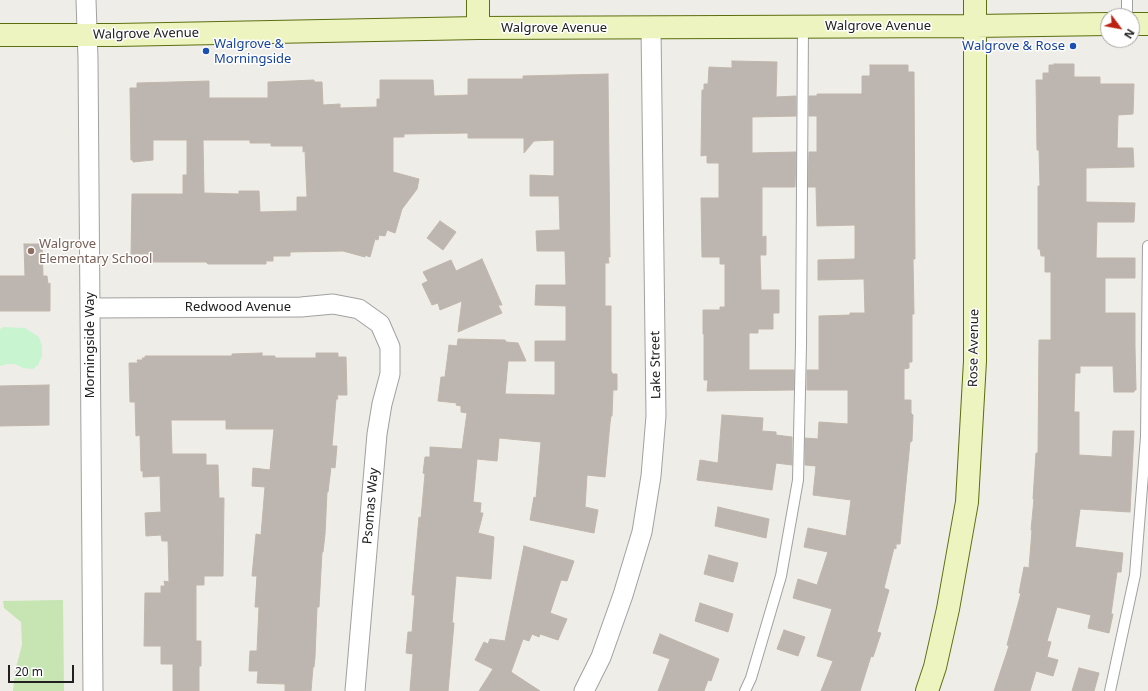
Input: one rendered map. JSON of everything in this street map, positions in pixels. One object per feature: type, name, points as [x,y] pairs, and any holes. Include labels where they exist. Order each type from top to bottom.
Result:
[{"type":"street","name":"Morningside Way","points":[[86,0],[93,691]]},
{"type":"street","points":[[478,0],[478,28]]},
{"type":"street","name":"Rose Avenue","points":[[927,691],[935,667],[948,610],[967,502],[975,361],[975,0]]},
{"type":"street","name":"Walgrove Avenue","points":[[0,35],[87,35],[478,28],[1100,24]]},
{"type":"street","name":"Lake Street","points":[[584,691],[601,657],[623,595],[642,532],[651,476],[656,416],[651,28]]},
{"type":"street","name":"Redwood Avenue","points":[[90,308],[301,307],[333,304],[359,309],[380,324]]},
{"type":"street","name":"Psomas Way","points":[[355,691],[377,434],[382,404],[390,374],[390,347],[380,324]]},
{"type":"lane","points":[[745,691],[751,678],[781,576],[798,480],[801,346],[803,26]]},
{"type":"lane","points":[[1110,691],[1136,567],[1146,437],[1148,246]]},
{"type":"green space","points":[[4,327],[25,328],[39,337],[42,346],[42,356],[38,365],[33,369],[23,368],[15,364],[0,366],[0,329]]},
{"type":"green space","points":[[63,600],[64,691],[13,691],[15,671],[22,645],[21,622],[4,608],[3,601]]},
{"type":"building","points":[[732,61],[777,62],[776,97],[796,96],[796,116],[752,117],[752,153],[796,152],[795,187],[762,187],[762,237],[766,236],[766,255],[760,255],[761,290],[779,290],[779,313],[773,313],[773,329],[758,329],[758,333],[749,333],[749,370],[794,370],[794,390],[707,391],[708,380],[704,380],[703,310],[720,310],[720,307],[725,307],[725,264],[720,264],[720,257],[702,257],[701,198],[719,198],[719,163],[707,163],[707,155],[701,156],[702,90],[704,90],[704,84],[708,84],[709,67],[732,68]]},
{"type":"building","points":[[1074,64],[1074,77],[1100,77],[1100,84],[1134,84],[1133,114],[1118,115],[1117,148],[1133,148],[1134,167],[1086,168],[1086,202],[1135,203],[1134,222],[1097,222],[1096,258],[1135,258],[1135,278],[1105,278],[1105,313],[1135,313],[1136,390],[1134,390],[1134,392],[1114,392],[1113,366],[1080,366],[1080,373],[1075,373],[1074,412],[1079,412],[1079,455],[1112,457],[1113,431],[1134,431],[1130,512],[1080,509],[1075,547],[1123,553],[1121,572],[1117,572],[1111,614],[1113,614],[1109,633],[1088,628],[1091,615],[1057,607],[1047,641],[1051,642],[1047,657],[1058,660],[1053,676],[1036,671],[1030,691],[994,691],[1009,646],[1007,645],[1021,593],[1019,593],[1024,567],[1029,568],[1036,453],[1038,453],[1039,340],[1051,340],[1051,272],[1045,272],[1045,256],[1041,256],[1040,249],[1038,249],[1038,186],[1040,186],[1039,150],[1037,150],[1036,80],[1043,80],[1043,73],[1049,73],[1049,65]]},
{"type":"building","points":[[870,65],[908,65],[908,72],[914,72],[914,314],[912,314],[912,362],[909,362],[909,368],[904,369],[904,400],[911,400],[911,413],[913,415],[912,441],[910,442],[900,544],[896,544],[896,549],[894,548],[884,588],[889,590],[877,632],[881,633],[873,657],[871,656],[860,691],[821,691],[833,661],[817,656],[832,609],[793,598],[798,579],[817,585],[828,552],[804,547],[808,528],[846,536],[851,500],[813,495],[816,466],[805,465],[805,438],[818,439],[819,422],[848,424],[848,390],[807,390],[807,370],[819,370],[819,316],[865,313],[864,279],[818,280],[818,260],[855,259],[855,225],[817,226],[816,187],[808,187],[809,152],[817,152],[817,116],[809,116],[809,96],[817,96],[817,94],[862,94],[862,76],[870,76]]},
{"type":"building","points":[[608,74],[610,257],[608,257],[609,263],[605,263],[605,306],[611,306],[611,372],[612,374],[617,374],[617,390],[613,390],[612,416],[605,477],[587,475],[585,507],[598,510],[594,533],[530,520],[534,497],[536,498],[541,442],[499,438],[497,461],[477,459],[473,502],[481,503],[480,513],[483,513],[478,533],[494,537],[491,579],[456,576],[452,623],[454,623],[448,691],[410,691],[413,654],[406,653],[408,632],[412,632],[415,595],[412,595],[419,517],[421,518],[425,457],[430,457],[430,447],[462,449],[467,413],[461,412],[461,406],[456,405],[457,403],[438,401],[441,377],[445,377],[449,345],[457,346],[458,339],[505,340],[506,342],[518,343],[526,361],[508,361],[505,394],[555,395],[555,361],[535,361],[535,341],[566,341],[566,306],[535,305],[536,285],[566,285],[565,251],[537,251],[536,231],[560,230],[559,196],[530,196],[530,175],[554,176],[554,140],[534,141],[524,153],[524,138],[468,138],[468,133],[404,134],[404,137],[393,137],[393,172],[419,179],[417,189],[402,209],[395,233],[387,230],[385,236],[379,235],[378,240],[375,239],[370,257],[343,251],[290,252],[290,256],[273,256],[273,261],[266,261],[266,264],[149,262],[149,254],[131,254],[132,194],[183,194],[183,175],[187,175],[187,140],[153,140],[153,160],[133,162],[133,160],[131,160],[130,88],[137,88],[137,83],[209,81],[209,98],[268,98],[268,82],[314,80],[314,82],[322,82],[323,105],[340,104],[340,108],[377,107],[377,99],[380,99],[380,80],[433,80],[434,96],[468,95],[468,79],[523,79],[523,76]],"holes":[[[203,140],[250,140],[250,143],[271,143],[271,146],[303,146],[303,152],[305,151],[307,197],[297,197],[297,211],[260,212],[259,191],[239,191],[239,194],[204,193]]]},
{"type":"building","points":[[440,221],[456,232],[443,250],[427,238]]},
{"type":"building","points":[[24,244],[42,244],[43,276],[47,276],[48,284],[50,283],[50,311],[0,311],[0,276],[25,276]]},
{"type":"building","points":[[482,259],[502,305],[498,305],[502,313],[458,332],[462,301],[440,310],[438,303],[432,305],[422,284],[428,281],[423,272],[451,260],[456,271]]},
{"type":"building","points":[[262,353],[262,356],[275,356],[275,358],[316,358],[316,353],[338,353],[338,357],[346,357],[347,395],[337,395],[338,399],[336,399],[332,446],[337,446],[335,468],[331,467],[327,492],[325,534],[322,552],[319,607],[317,607],[315,657],[311,691],[285,691],[285,684],[257,683],[258,671],[249,671],[250,651],[257,651],[259,607],[255,607],[257,576],[252,576],[256,534],[261,535],[265,487],[252,486],[253,468],[270,470],[274,429],[226,429],[226,420],[171,420],[172,454],[206,454],[206,465],[218,465],[219,498],[224,498],[223,576],[204,576],[204,585],[196,585],[196,641],[201,641],[199,691],[173,691],[173,664],[161,664],[161,646],[144,646],[145,593],[161,593],[161,586],[165,586],[164,581],[169,582],[168,541],[162,541],[161,535],[146,536],[145,513],[161,512],[160,476],[143,477],[143,471],[141,471],[140,435],[136,436],[135,402],[130,402],[129,363],[138,363],[137,360],[143,360],[142,358],[145,358],[145,356],[232,356],[232,354]]},
{"type":"building","points":[[49,385],[49,425],[0,426],[0,386]]},
{"type":"building","points":[[722,415],[763,418],[762,431],[776,432],[776,435],[792,437],[792,465],[776,463],[772,490],[697,480],[700,460],[718,463]]},
{"type":"building","points":[[718,507],[769,519],[766,538],[715,526]]},
{"type":"building","points":[[524,546],[574,561],[567,581],[561,580],[550,613],[567,619],[558,640],[540,634],[539,637],[532,634],[529,641],[523,639],[511,672],[540,691],[479,691],[493,669],[475,660],[484,642],[488,644],[490,639],[505,641]]},
{"type":"building","points":[[709,555],[738,563],[733,582],[704,574]]},
{"type":"building","points":[[700,603],[733,614],[728,632],[695,621]]},
{"type":"building","points":[[784,630],[805,637],[798,656],[777,649]]},
{"type":"building","points":[[660,634],[719,659],[711,681],[708,680],[704,691],[658,691],[670,659],[653,653]]},
{"type":"building","points":[[1079,668],[1099,673],[1094,691],[1072,691]]},
{"type":"place","name":"Walgrove & Rose","points":[[1073,46]]},
{"type":"place","name":"Walgrove & Morningside","points":[[206,51]]},
{"type":"place","name":"Walgrove Elementary School","points":[[31,251]]}]
